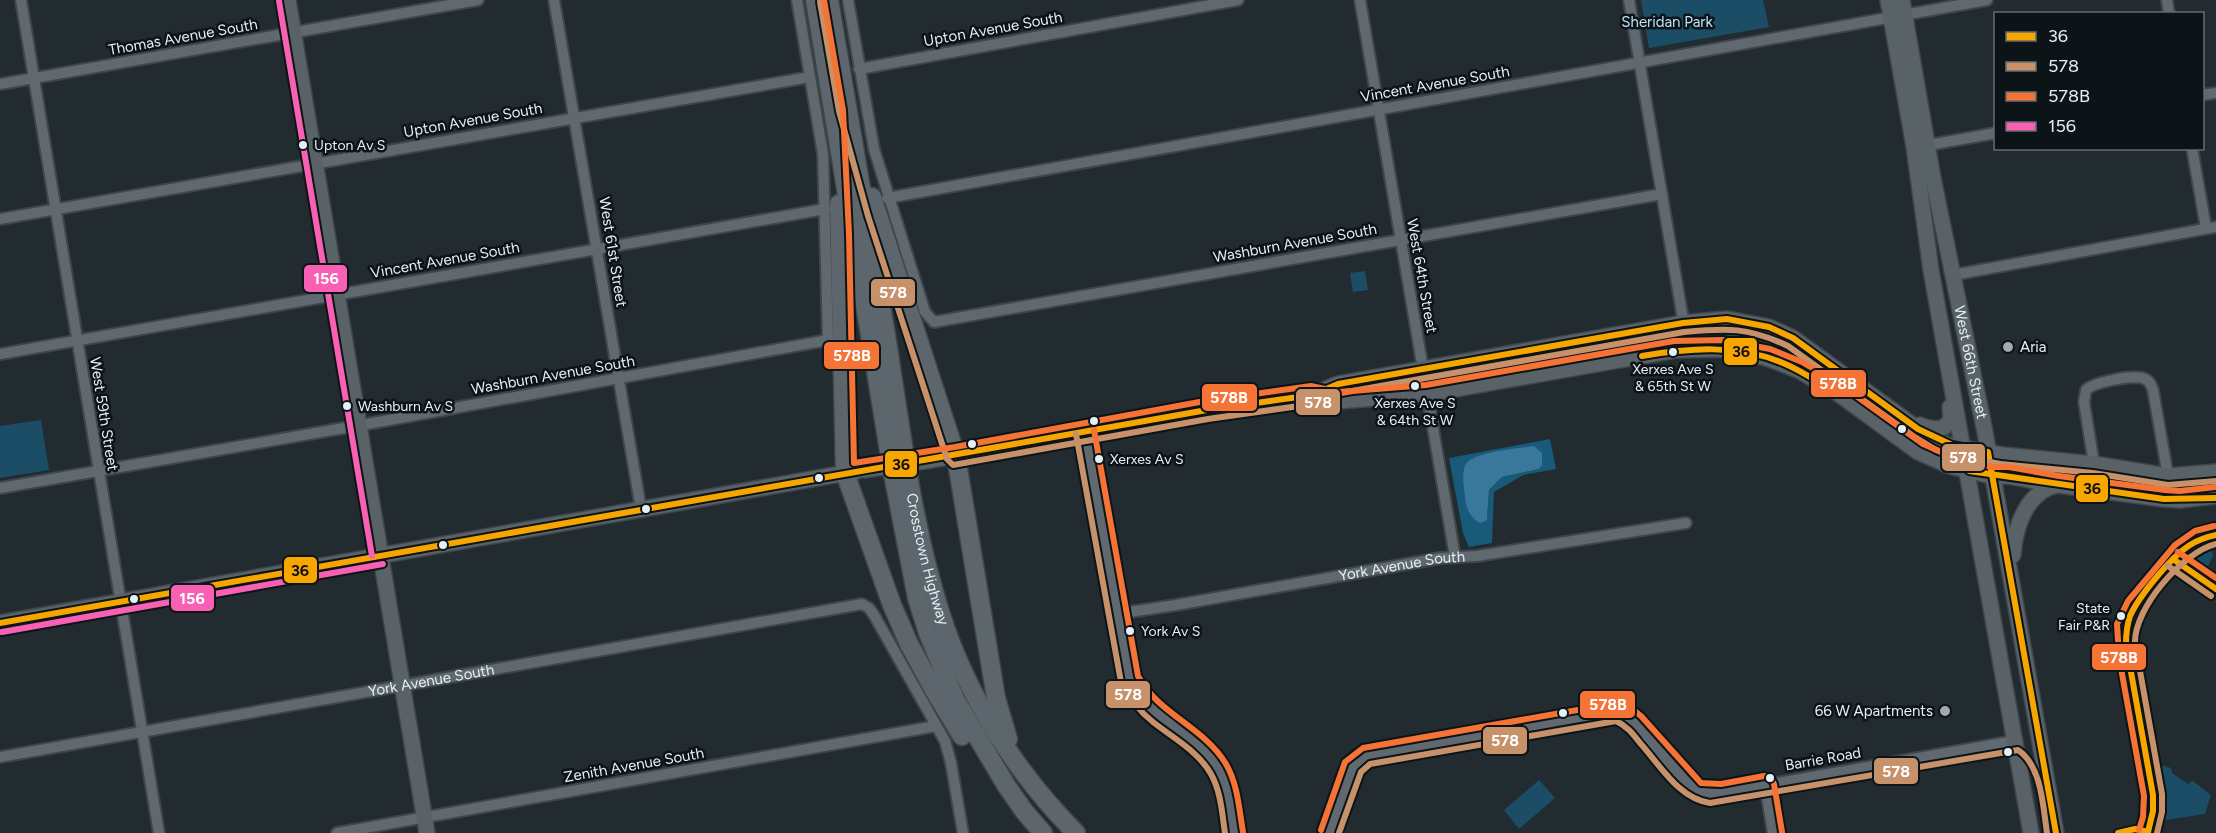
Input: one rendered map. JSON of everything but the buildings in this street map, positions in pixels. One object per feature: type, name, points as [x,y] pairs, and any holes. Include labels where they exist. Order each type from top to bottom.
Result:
[{"type":"highway","name":"Crosstown Highway","points":[[815,0],[841,109],[929,576],[942,617],[970,684],[1013,758],[1047,803],[1076,833]]},
{"type":"highway","name":"Crosstown Highway","points":[[829,0],[841,109],[892,469],[917,597],[928,633],[955,699],[988,757],[1024,811],[1043,833]]},
{"type":"highway","points":[[841,109],[956,456],[996,698],[1013,758]]},
{"type":"highway","points":[[841,109],[840,234],[854,472],[892,605],[909,644],[959,731],[1000,787],[1024,811]]},
{"type":"street","name":"West 59th Street","points":[[21,0],[159,833]]},
{"type":"street","points":[[288,0],[428,833]]},
{"type":"street","name":"Thomas Avenue South","points":[[0,84],[478,0]]},
{"type":"street","name":"West 61st Street","points":[[554,0],[640,509]]},
{"type":"street","points":[[797,0],[823,154],[825,209]]},
{"type":"street","points":[[848,0],[874,149],[887,198]]},
{"type":"street","name":"Upton Avenue South","points":[[859,69],[1238,0]]},
{"type":"street","name":"West 64th Street","points":[[1360,0],[1455,557]]},
{"type":"street","points":[[1629,0],[1688,349]]},
{"type":"street","name":"West 66th Street","points":[[1888,0],[1899,11],[1920,146],[1953,274],[2011,576],[2056,833]]},
{"type":"street","name":"Vincent Avenue South","points":[[887,198],[1640,63],[1899,11],[1987,0]]},
{"type":"street","name":"Upton Avenue South","points":[[0,219],[810,77]]},
{"type":"street","points":[[1920,146],[1994,133]]},
{"type":"street","name":"West 66th Street","points":[[1920,146],[1922,202],[1946,353],[2031,833]]},
{"type":"street","points":[[1922,202],[1932,221],[1942,269],[1944,273],[1953,274],[2211,228],[2192,150]]},
{"type":"street","name":"Washburn Avenue South","points":[[887,198],[925,312],[934,322],[1662,194]]},
{"type":"street","name":"Vincent Avenue South","points":[[0,354],[825,209]]},
{"type":"street","name":"Washburn Avenue South","points":[[0,488],[358,426],[828,340],[825,209]]},
{"type":"street","points":[[0,623],[1207,410],[1312,395],[1338,384],[1683,323],[1727,319],[1768,327],[1793,338],[1940,442],[1962,449],[2094,464],[2168,476],[2216,472]]},
{"type":"street","points":[[1312,395],[1338,401],[1427,394],[1688,349],[1723,349],[1767,358],[1798,370],[1836,392],[1918,452],[1966,471],[2131,495],[2180,500],[2216,497]]},
{"type":"street","points":[[1892,409],[1929,429],[1940,428],[1950,423],[1946,353]]},
{"type":"street","points":[[2094,464],[2084,402],[2086,390],[2095,384],[2136,377],[2144,378],[2150,382],[2153,390],[2168,476],[2161,487],[2131,495]]},
{"type":"street","points":[[1085,432],[1125,666],[1133,690],[1150,709],[1203,750],[1214,762],[1227,790],[1234,833]]},
{"type":"street","points":[[2011,576],[2014,533],[2021,516],[2040,492],[2046,487],[2058,485]]},
{"type":"street","name":"York Avenue South","points":[[1116,614],[1440,558],[1477,556],[1686,523]]},
{"type":"street","name":"York Avenue South","points":[[0,757],[862,604],[874,615],[936,726]]},
{"type":"street","name":"Barrie Road","points":[[1329,833],[1353,766],[1366,756],[1606,712],[1617,712],[1627,716],[1696,790],[1705,794],[2014,741]]},
{"type":"street","points":[[936,726],[945,741],[951,763],[963,833]]},
{"type":"street","name":"Zenith Avenue South","points":[[337,833],[936,726]]},
{"type":"street","points":[[2014,741],[2024,742],[2034,752],[2046,777]]},
{"type":"street","points":[[1765,785],[1773,833]]},
{"type":"green space","name":"Sheridan Park","points":[[1641,0],[1763,0],[1769,27],[1649,48]]},
{"type":"green space","points":[[1365,271],[1368,290],[1353,292],[1350,273]]},
{"type":"green space","points":[[1729,325],[1763,331],[1750,337],[1731,339],[1697,335],[1699,328]]},
{"type":"green space","points":[[1673,332],[1676,337],[1671,340],[1530,371],[1439,385],[1438,379],[1444,377],[1600,344]]},
{"type":"green space","points":[[1774,335],[1790,342],[1876,403],[1872,407],[1762,351],[1761,345]]},
{"type":"green space","points":[[41,420],[49,470],[0,478],[0,426]]},
{"type":"green space","points":[[2216,542],[2216,549],[2212,550],[2213,556],[2208,566],[2216,572],[2216,578],[2206,567],[2204,569],[2191,562],[2189,557],[2196,547]]},
{"type":"green space","points":[[2161,765],[2171,768],[2172,773],[2188,784],[2193,781],[2211,795],[2205,814],[2166,820],[2161,818],[2162,810],[2156,772]]},
{"type":"green space","points":[[1539,780],[1555,798],[1519,829],[1504,810]]},
{"type":"shaded area","points":[[1550,439],[1556,469],[1523,475],[1494,492],[1492,543],[1469,547],[1463,533],[1449,458]],"holes":[[[1472,458],[1542,465],[1539,469],[1502,477],[1489,490],[1487,520]]]},
{"type":"shaded area","points":[[1534,446],[1542,453],[1542,465],[1539,469],[1502,477],[1489,490],[1487,520],[1480,523],[1477,521],[1469,512],[1466,500],[1463,475],[1466,464],[1478,456]]},
{"type":"transit line","name":"578B","points":[[824,0],[843,110],[849,234],[854,463],[955,447],[1205,401],[1311,386],[1339,392],[1426,385],[1674,341],[1723,340],[1770,349],[1802,362],[1841,385],[1923,444],[1953,457],[1992,467],[2009,467],[2165,490],[2180,491],[2215,487]]},
{"type":"transit line","name":"156","points":[[279,1],[372,556]]},
{"type":"transit line","name":"578","points":[[820,2],[839,111],[868,216],[947,459],[953,465],[1208,419],[1313,404],[1341,393],[1684,332],[1737,330],[1761,335],[1788,346],[1913,436],[1949,455],[2001,464],[2093,473],[2168,485],[2216,481]]},
{"type":"transit line","name":"36","points":[[0,623],[1207,410],[1312,395],[1338,384],[1683,323],[1727,319],[1769,327],[1793,338],[1918,429],[1952,445],[1988,452],[2056,833]]},
{"type":"transit line","name":"36","points":[[1642,356],[1713,349],[1749,353],[1789,366],[1831,390]]},
{"type":"transit line","name":"578B","points":[[1094,430],[1138,676],[1157,701],[1206,740],[1226,764],[1236,789],[1243,832]]},
{"type":"transit line","name":"578","points":[[1076,434],[1121,682],[1143,713],[1206,766],[1217,788],[1225,833]]},
{"type":"transit line","name":"36","points":[[1969,471],[2164,499],[2216,498]]},
{"type":"transit line","name":"578B","points":[[2139,830],[2143,817],[2144,796],[2119,657],[2117,624],[2128,601],[2175,545],[2195,531],[2214,526]]},
{"type":"transit line","name":"36","points":[[2118,833],[2135,829],[2148,832],[2153,811],[2153,795],[2126,644],[2130,616],[2148,588],[2174,558],[2193,543],[2216,535]]},
{"type":"transit line","name":"578","points":[[2157,833],[2162,812],[2162,794],[2135,643],[2137,629],[2151,598],[2163,583],[2189,558],[2216,544]]},
{"type":"transit line","name":"578B","points":[[2178,552],[2216,578]]},
{"type":"transit line","name":"36","points":[[2173,559],[2216,589]]},
{"type":"transit line","name":"156","points":[[2,632],[383,564]]},
{"type":"transit line","name":"578","points":[[2168,566],[2211,596]]},
{"type":"transit line","name":"578B","points":[[1321,830],[1345,762],[1363,748],[1617,703],[1631,708],[1641,716],[1701,783],[1721,784],[1764,776],[1771,778],[1782,832]]},
{"type":"transit line","name":"578","points":[[1339,833],[1361,772],[1370,764],[1616,721],[1630,731],[1680,788],[1689,795],[1710,803],[2018,750],[2026,757],[2037,776],[2047,833]]},
{"type":"place","name":"Upton Av S","points":[[303,145]]},
{"type":"place","name":"Aria","points":[[2008,347]]},
{"type":"place","name":"Xerxes Ave S & 65th St W","points":[[1673,352]]},
{"type":"place","name":"Xerxes Ave S & 64th St W","points":[[1415,386]]},
{"type":"place","name":"Washburn Av S","points":[[347,406]]},
{"type":"place","name":"Xerxes Av S","points":[[1099,459]]},
{"type":"place","name":"State Fair P&R","points":[[2121,616]]},
{"type":"place","name":"York Av S","points":[[1130,631]]},
{"type":"place","name":"66 W Apartments","points":[[1945,711]]}]
